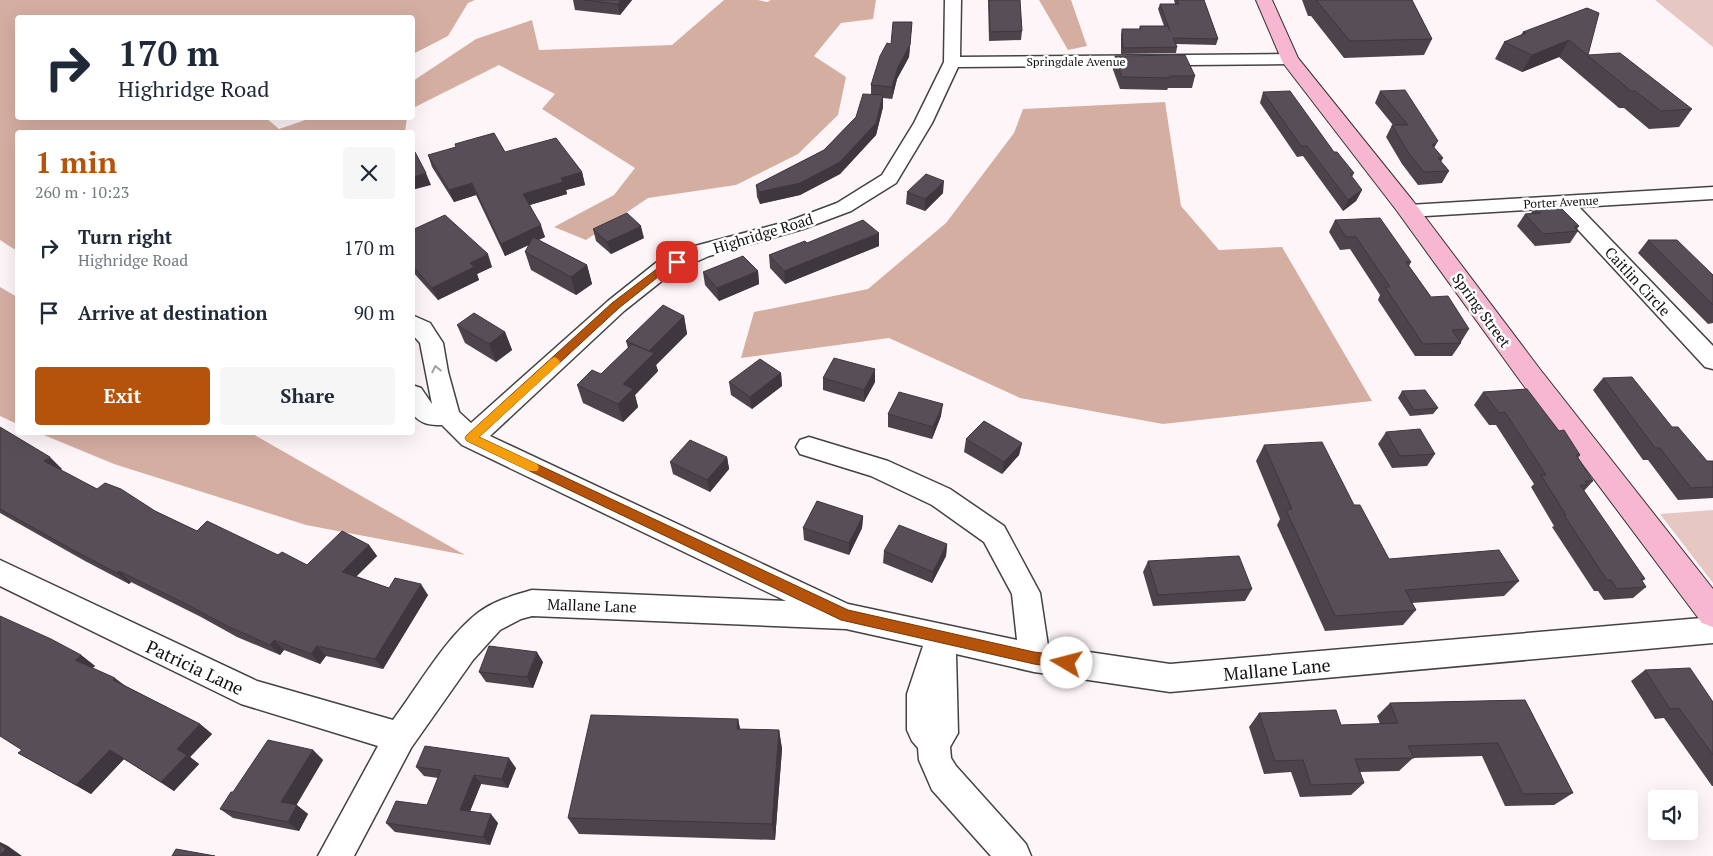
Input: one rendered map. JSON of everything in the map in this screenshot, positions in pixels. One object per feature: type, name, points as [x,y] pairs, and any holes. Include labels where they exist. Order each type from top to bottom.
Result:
[{"type":"main road","name":"Spring Street","points":[[1264,0],[1289,59],[1409,211],[1536,383],[1713,613]]},
{"type":"street","name":"Highridge Road","points":[[471,438],[616,306],[665,267],[702,251],[796,225],[844,207],[889,179],[923,123],[952,62],[953,0]]},
{"type":"street","name":"Springdale Avenue","points":[[952,62],[1289,59]]},
{"type":"street","name":"Porter Avenue","points":[[1409,211],[1713,193]]},
{"type":"street","name":"Caitlin Circle","points":[[1563,202],[1713,361]]},
{"type":"street","points":[[415,325],[422,329],[431,343],[436,372],[448,416],[428,416],[415,401]]},
{"type":"street","name":"Mallane Lane","points":[[448,416],[471,438],[846,616]]},
{"type":"street","points":[[809,447],[879,468],[941,497],[994,534],[1026,593],[1034,658]]},
{"type":"street","name":"Patricia Lane","points":[[0,572],[79,612],[252,694],[400,737]]},
{"type":"street","name":"Mallane Lane","points":[[334,856],[400,737],[462,650],[490,621],[514,608],[532,603],[846,616],[1034,658],[1170,678],[1713,630]]},
{"type":"street","points":[[942,637],[922,694],[923,730],[934,742],[935,760],[944,778],[1014,856]]},
{"type":"shaded area","points":[[0,0],[475,0],[468,3],[448,36],[415,53],[415,15],[15,15],[15,120],[268,120],[279,129],[305,120],[407,120],[405,130],[15,130],[15,250],[0,240]]},
{"type":"shaded area","points":[[724,0],[758,0],[767,2],[771,0],[876,0],[873,19],[841,23],[814,56],[846,77],[838,115],[798,154],[736,185],[648,198],[586,240],[554,227],[614,195],[635,168],[542,109],[555,94],[499,65],[415,107],[415,80],[476,39],[532,20],[539,50],[672,45]]},
{"type":"shaded area","points":[[1039,0],[1071,0],[1087,46],[1068,50]]},
{"type":"shaded area","points":[[1655,0],[1713,0],[1713,47]]},
{"type":"shaded area","points":[[1165,102],[1181,206],[1219,250],[1282,247],[1372,401],[1163,424],[1020,398],[889,338],[741,358],[754,312],[868,289],[946,223],[1014,133],[1023,109]]},
{"type":"shaded area","points":[[0,287],[15,296],[15,423],[0,416]]},
{"type":"shaded area","points":[[44,435],[255,435],[465,555],[306,525],[114,464]]},
{"type":"shaded area","points":[[1713,510],[1713,583],[1660,514]]},
{"type":"building","points":[[584,0],[621,0],[618,4]]},
{"type":"building","points":[[989,0],[1020,0],[1022,31],[990,32]]},
{"type":"building","points":[[1177,0],[1204,0],[1218,39],[1173,38],[1177,47],[1123,48],[1122,29],[1141,29],[1140,26],[1168,26],[1170,31],[1160,4],[1179,4]]},
{"type":"building","points":[[1316,0],[1412,0],[1432,39],[1350,41]]},
{"type":"building","points":[[1587,8],[1599,13],[1588,55],[1620,53],[1692,109],[1661,111],[1635,91],[1631,91],[1569,40],[1532,55],[1504,42],[1526,33],[1523,32]]},
{"type":"building","points":[[893,22],[912,22],[910,45],[898,67],[892,87],[871,85],[880,56],[887,43],[891,44]]},
{"type":"building","points":[[1185,55],[1195,76],[1169,76],[1170,78],[1122,77],[1115,56]]},
{"type":"building","points":[[1405,90],[1438,141],[1432,145],[1443,158],[1438,158],[1449,171],[1424,172],[1408,152],[1392,125],[1408,125],[1380,91]]},
{"type":"building","points":[[1290,91],[1334,152],[1337,152],[1354,173],[1350,174],[1362,190],[1348,200],[1307,146],[1301,146],[1263,92]]},
{"type":"building","points":[[863,94],[883,95],[876,123],[840,162],[800,183],[759,192],[756,185],[824,150],[856,117]]},
{"type":"building","points":[[494,133],[505,152],[556,138],[582,172],[561,178],[563,182],[523,194],[541,225],[501,244],[472,183],[449,190],[428,155],[456,147],[455,144]]},
{"type":"building","points":[[415,152],[426,173],[415,176]]},
{"type":"building","points":[[926,174],[944,181],[925,199],[907,192]]},
{"type":"building","points":[[1558,205],[1579,226],[1574,227],[1578,231],[1543,234],[1525,214],[1541,213],[1535,207]]},
{"type":"building","points":[[627,213],[641,226],[607,242],[593,229]]},
{"type":"building","points":[[445,215],[488,254],[470,263],[474,267],[432,288],[415,268],[415,229]]},
{"type":"building","points":[[1380,218],[1411,262],[1406,262],[1431,297],[1448,296],[1469,329],[1452,330],[1461,343],[1423,344],[1385,287],[1390,287],[1356,237],[1346,237],[1335,220]]},
{"type":"building","points":[[863,220],[879,233],[784,271],[769,255],[805,241],[807,243]]},
{"type":"building","points":[[533,237],[587,265],[571,277],[525,252]]},
{"type":"building","points":[[1648,240],[1677,240],[1713,275],[1713,305]]},
{"type":"building","points":[[743,256],[758,271],[717,288],[703,272]]},
{"type":"building","points":[[663,305],[684,316],[649,351],[626,341]]},
{"type":"building","points":[[474,313],[505,332],[489,344],[457,325]]},
{"type":"building","points":[[632,344],[654,353],[623,384],[633,389],[618,404],[577,385],[592,370],[601,374]]},
{"type":"building","points":[[834,358],[875,369],[864,390],[823,378]]},
{"type":"building","points":[[760,359],[781,373],[750,397],[729,382]]},
{"type":"building","points":[[1632,377],[1672,427],[1678,427],[1707,461],[1713,461],[1713,487],[1691,488],[1660,448],[1655,448],[1603,378]]},
{"type":"building","points":[[1527,389],[1559,431],[1564,430],[1580,455],[1576,455],[1593,481],[1585,481],[1587,485],[1580,485],[1645,579],[1641,579],[1646,587],[1617,589],[1611,580],[1607,580],[1564,515],[1566,515],[1541,475],[1546,475],[1505,412],[1499,413],[1483,392]]},
{"type":"building","points":[[1425,390],[1438,408],[1414,410],[1402,391]]},
{"type":"building","points":[[899,392],[943,404],[933,427],[888,414]]},
{"type":"building","points":[[984,421],[1022,443],[1004,462],[966,439]]},
{"type":"building","points":[[0,427],[50,457],[44,461],[97,489],[105,483],[121,489],[155,511],[197,531],[207,521],[278,555],[282,552],[307,565],[342,531],[369,545],[342,572],[389,588],[395,578],[421,584],[375,659],[317,646],[311,654],[274,640],[270,645],[227,626],[119,571],[117,573],[0,509]]},
{"type":"building","points":[[1420,429],[1435,454],[1400,456],[1386,432]]},
{"type":"building","points":[[690,440],[727,457],[707,480],[670,462]]},
{"type":"building","points":[[1322,442],[1354,505],[1360,505],[1389,559],[1499,550],[1519,581],[1405,590],[1416,610],[1335,616],[1286,510],[1292,509],[1264,445]]},
{"type":"building","points":[[817,501],[863,516],[849,543],[803,528]]},
{"type":"building","points":[[899,525],[947,544],[933,572],[884,551]]},
{"type":"building","points":[[1239,556],[1252,589],[1158,595],[1148,561]]},
{"type":"building","points":[[0,616],[81,655],[75,660],[115,678],[113,680],[200,724],[177,749],[187,755],[161,782],[110,750],[76,785],[18,753],[22,750],[0,736]]},
{"type":"building","points":[[489,646],[537,652],[527,677],[479,672]]},
{"type":"building","points":[[1690,668],[1713,702],[1713,755],[1679,708],[1670,709],[1645,670]]},
{"type":"building","points":[[1525,700],[1573,793],[1523,794],[1498,743],[1408,746],[1414,758],[1355,759],[1364,783],[1311,785],[1303,760],[1275,761],[1259,713],[1336,710],[1341,725],[1398,723],[1390,703]]},
{"type":"building","points":[[591,715],[738,719],[737,729],[779,730],[772,824],[568,818]]},
{"type":"building","points":[[268,740],[313,750],[281,802],[297,805],[288,822],[220,809]]},
{"type":"building","points":[[425,746],[509,758],[502,779],[474,775],[460,810],[491,814],[483,837],[386,823],[396,801],[427,805],[441,770],[416,767]]},
{"type":"building","points":[[0,844],[6,849],[0,855]]},
{"type":"building","points":[[176,849],[215,856],[172,856]]},
{"type":"slow traffic","points":[[533,467],[471,438],[555,361]]},
{"type":"route","points":[[677,262],[665,267],[616,306],[471,438],[846,616],[1034,658],[1067,663]]}]
